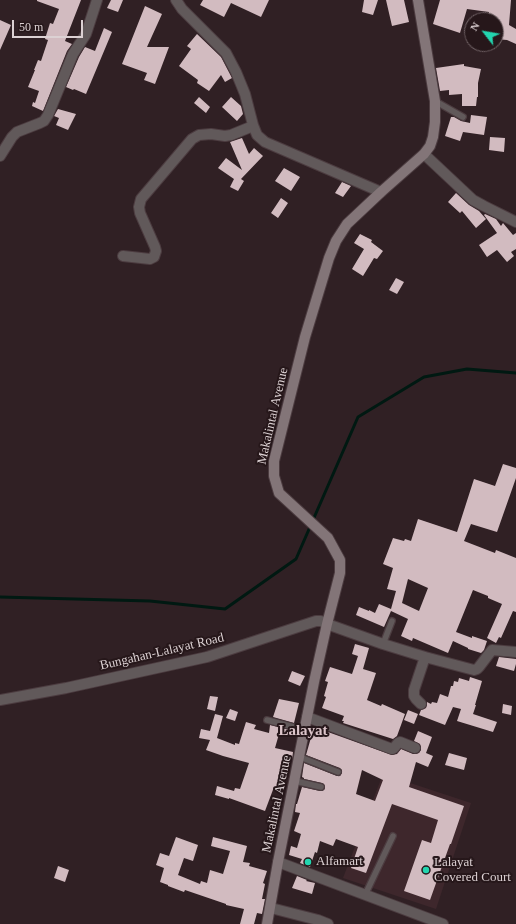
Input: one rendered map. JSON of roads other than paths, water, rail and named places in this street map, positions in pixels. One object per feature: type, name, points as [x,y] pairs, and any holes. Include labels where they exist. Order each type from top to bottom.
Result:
[{"type":"main road","name":"Makalintal Avenue","points":[[267,924],[307,717],[327,624],[340,573],[340,560],[328,538],[279,493],[274,476],[274,461],[305,337],[329,258],[336,241],[347,224],[424,154],[430,146],[433,137],[435,101],[418,0]]},
{"type":"street","points":[[0,156],[17,132],[44,121],[48,115],[74,54],[86,34],[97,0]]},
{"type":"street","points":[[176,0],[182,9],[226,53],[245,94],[253,126],[257,135],[265,142],[381,192]]},
{"type":"street","points":[[123,256],[150,259],[154,257],[156,252],[155,247],[140,213],[141,199],[192,139],[199,135],[231,135],[253,126]]},
{"type":"street","points":[[424,154],[473,200],[516,222]]},
{"type":"street","name":"Bungahan-Lalayat Road","points":[[0,700],[66,688],[207,657],[316,621],[321,621],[382,644],[474,670],[479,667],[492,650],[516,652]]},
{"type":"street","points":[[421,704],[414,696],[414,690],[425,657]]},
{"type":"street","points":[[307,717],[392,749],[400,742],[415,748]]},
{"type":"street","points":[[278,862],[443,924]]},
{"type":"street","points":[[270,908],[328,924]]},
{"type":"lane","points":[[435,101],[463,117]]},
{"type":"lane","points":[[382,644],[392,621]]},
{"type":"lane","points":[[267,720],[305,730]]},
{"type":"lane","points":[[300,757],[338,772]]},
{"type":"lane","points":[[295,781],[321,788]]},
{"type":"lane","points":[[365,895],[393,836]]},
{"type":"waterway","points":[[0,597],[150,601],[225,609],[296,559],[358,417],[424,377],[467,369],[516,373]]},
{"type":"place","name":"Alfamart","points":[[308,862]]},
{"type":"place","name":"Lalayat Covered Court","points":[[426,870]]},
{"type":"district","name":"Lalayat","points":[[303,731]]}]
